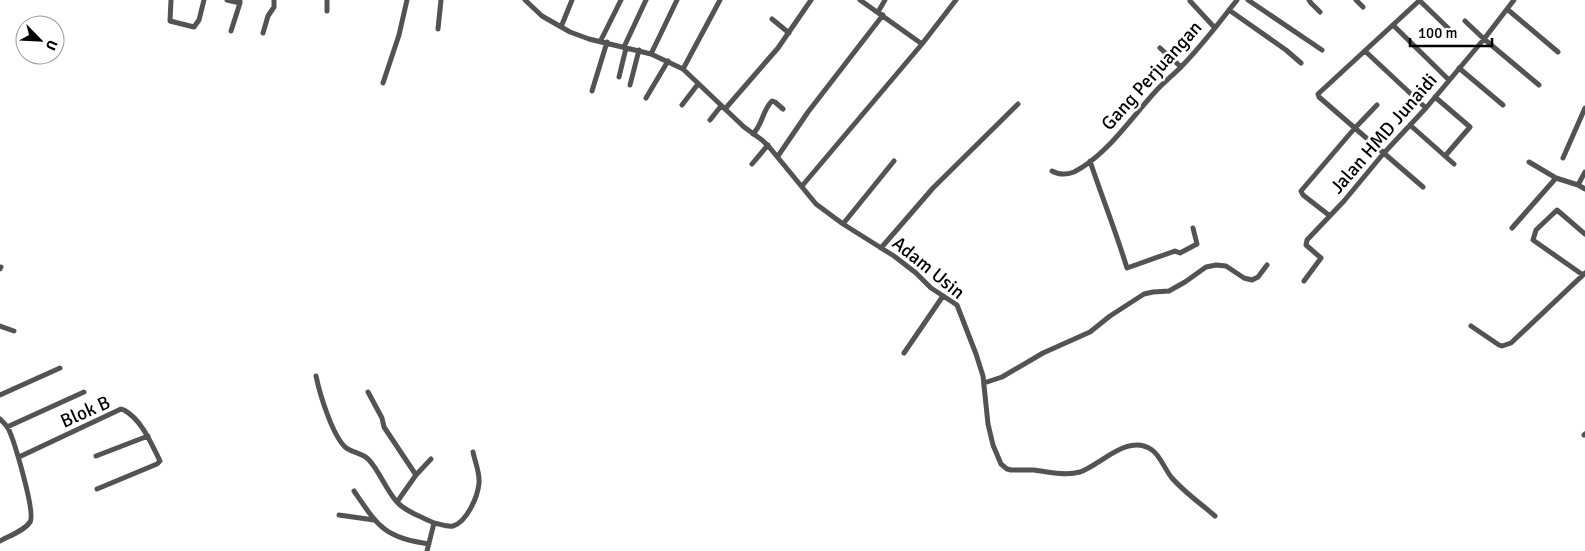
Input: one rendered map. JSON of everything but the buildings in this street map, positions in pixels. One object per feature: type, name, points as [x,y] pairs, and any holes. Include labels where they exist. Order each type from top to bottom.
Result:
[{"type":"street","points":[[171,0],[170,21],[194,27],[199,20],[204,0]]},
{"type":"street","points":[[227,0],[240,1],[231,31]]},
{"type":"street","points":[[263,33],[268,16],[273,8],[274,0]]},
{"type":"street","points":[[327,0],[327,11]]},
{"type":"street","points":[[383,83],[399,35],[407,0]]},
{"type":"street","points":[[438,29],[441,0]]},
{"type":"street","name":"Adam Usin","points":[[525,0],[542,16],[570,32],[652,54],[683,69],[778,156],[816,204],[913,271],[931,288],[959,307],[976,354],[984,384],[988,424],[993,445],[1001,464],[1007,469],[1063,473],[1078,472],[1093,466],[1124,447],[1144,446],[1156,452],[1165,470],[1172,478],[1215,516]]},
{"type":"street","points":[[531,6],[533,0]]},
{"type":"street","points":[[561,27],[572,0]]},
{"type":"street","points":[[592,91],[604,41],[621,0]]},
{"type":"street","points":[[619,77],[625,47],[646,0]]},
{"type":"street","points":[[652,54],[676,0]]},
{"type":"street","points":[[683,69],[720,0]]},
{"type":"street","points":[[710,120],[753,78],[789,33],[811,0]]},
{"type":"street","points":[[860,0],[922,44]]},
{"type":"street","points":[[778,156],[880,13],[884,0]]},
{"type":"street","points":[[802,186],[922,44],[956,0]]},
{"type":"street","name":"Gang Perjuangan","points":[[1052,171],[1060,175],[1073,173],[1106,147],[1216,28],[1237,0]]},
{"type":"street","points":[[1248,0],[1322,50]]},
{"type":"street","points":[[1309,0],[1320,12]]},
{"type":"street","points":[[1356,0],[1363,7]]},
{"type":"street","points":[[1423,187],[1354,129],[1318,94],[1420,0],[1448,28]]},
{"type":"street","name":"Jalan HMD Junaidi","points":[[1304,281],[1321,258],[1305,243],[1426,108],[1514,0]]},
{"type":"street","points":[[1190,1],[1216,28]]},
{"type":"street","points":[[1507,9],[1558,52]]},
{"type":"street","points":[[1229,10],[1286,50],[1301,63]]},
{"type":"street","points":[[772,19],[789,33]]},
{"type":"street","points":[[1465,21],[1539,85]]},
{"type":"street","points":[[1393,25],[1449,80]]},
{"type":"street","points":[[1160,48],[1181,67]]},
{"type":"street","points":[[630,85],[639,50]]},
{"type":"street","points":[[1365,51],[1426,108]]},
{"type":"street","points":[[646,98],[668,61]]},
{"type":"street","points":[[1459,68],[1503,105]]},
{"type":"street","points":[[682,105],[698,84]]},
{"type":"street","points":[[1435,96],[1470,127],[1445,156]]},
{"type":"street","points":[[753,134],[760,126],[764,112],[772,101],[783,109]]},
{"type":"street","points":[[881,248],[938,183],[1018,104]]},
{"type":"street","points":[[1330,216],[1301,192],[1354,129],[1377,105]]},
{"type":"street","points":[[1564,158],[1585,108]]},
{"type":"street","points":[[1410,124],[1454,164]]},
{"type":"street","points":[[752,164],[768,146]]},
{"type":"street","points":[[843,224],[894,161]]},
{"type":"street","points":[[1090,161],[1128,268],[1175,251],[1180,253],[1197,244],[1193,228]]},
{"type":"street","points":[[1529,162],[1556,178],[1583,187],[1585,172]]},
{"type":"street","points":[[1512,228],[1556,178]]},
{"type":"street","points":[[1472,326],[1499,345],[1511,343],[1584,274],[1533,240],[1536,230],[1557,210],[1585,234]]},
{"type":"street","points":[[984,384],[1002,377],[1043,352],[1090,332],[1110,316],[1144,294],[1169,291],[1185,282],[1206,266],[1226,266],[1244,278],[1254,280],[1267,265]]},
{"type":"street","points":[[904,353],[943,296]]},
{"type":"street","points":[[0,326],[14,332]]},
{"type":"street","points":[[0,395],[60,368]]},
{"type":"street","points":[[316,376],[320,395],[341,441],[348,449],[369,460],[397,502],[408,510],[434,523],[454,526],[463,519],[472,507],[479,482],[473,452]]},
{"type":"street","points":[[7,427],[84,392]]},
{"type":"street","points":[[368,392],[382,418],[384,427],[416,475]]},
{"type":"street","name":"Blok B","points":[[19,457],[121,409],[127,411],[148,436],[160,461],[157,464],[97,489]]},
{"type":"street","points":[[0,419],[7,427],[19,457],[32,512],[32,518],[26,526],[0,541]]},
{"type":"street","points":[[96,456],[148,436]]},
{"type":"street","points":[[397,502],[416,475],[431,459]]},
{"type":"street","points":[[354,491],[374,520],[383,529],[410,542],[429,544]]},
{"type":"street","points":[[339,515],[374,520]]},
{"type":"street","points":[[427,551],[434,523]]}]
